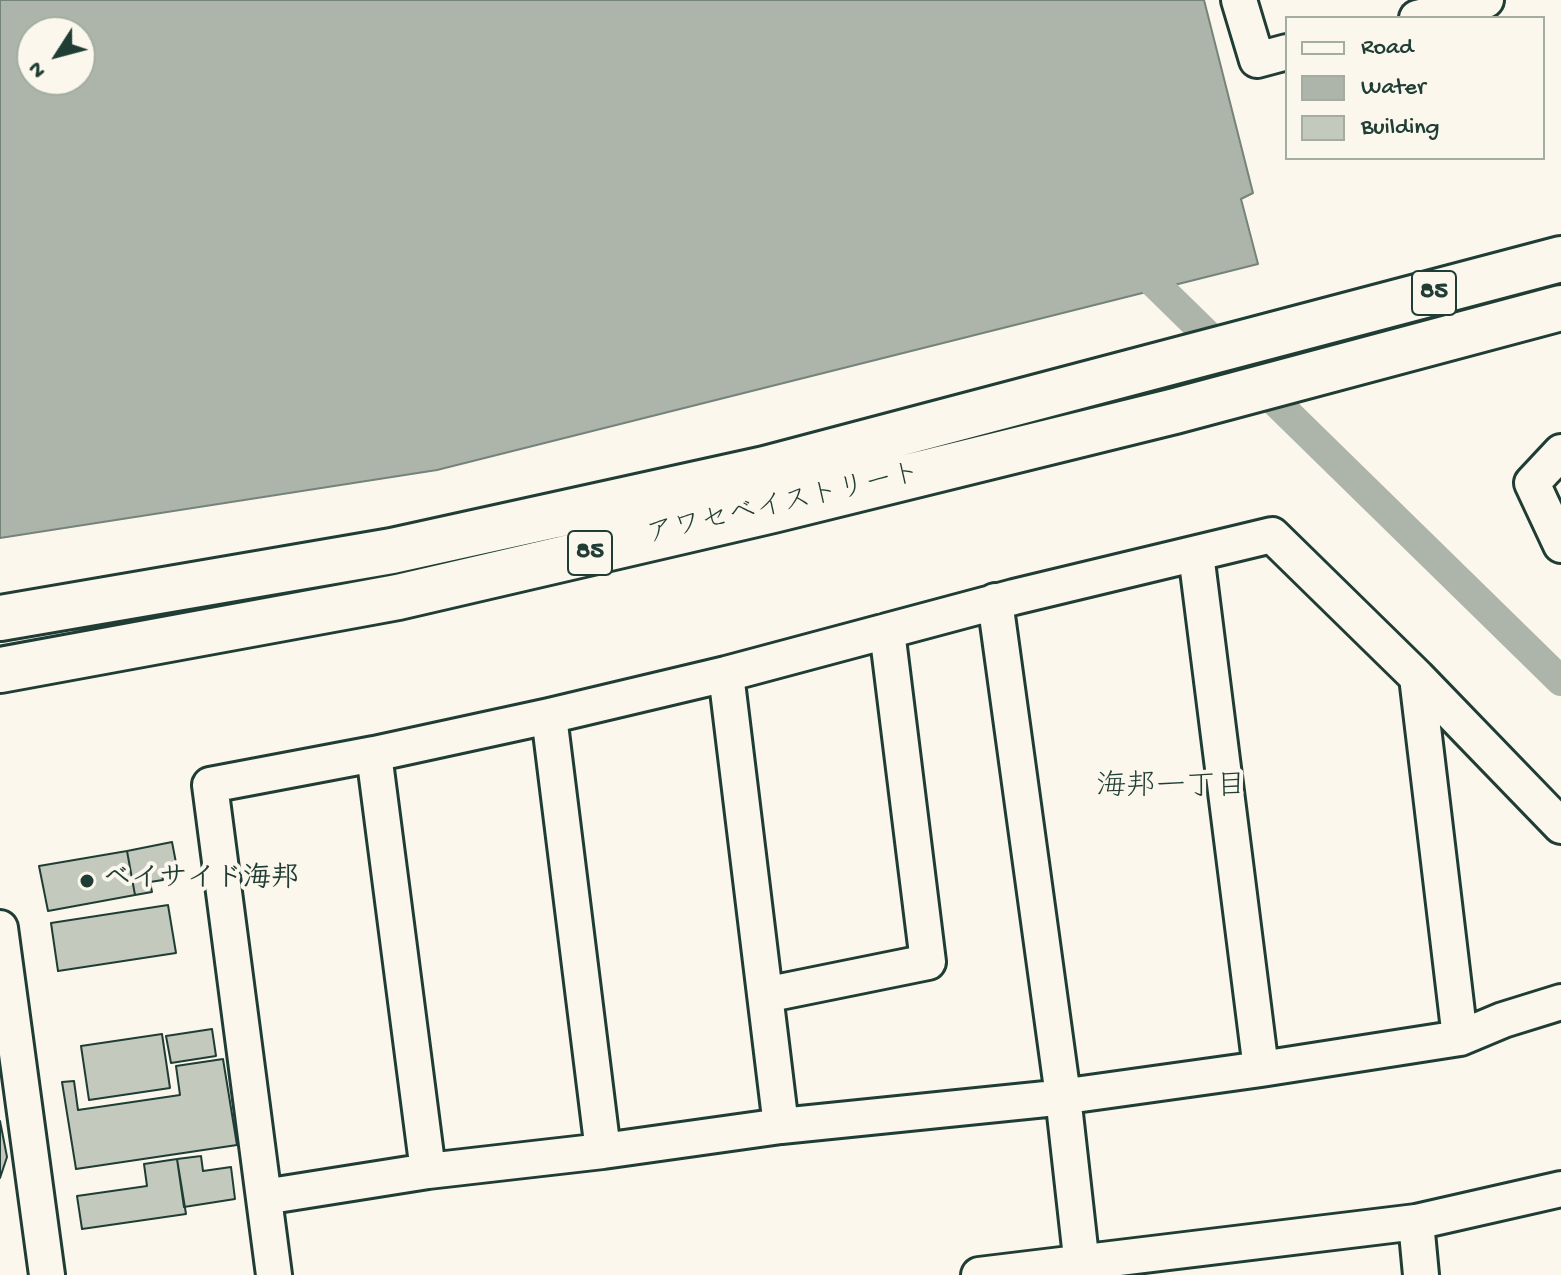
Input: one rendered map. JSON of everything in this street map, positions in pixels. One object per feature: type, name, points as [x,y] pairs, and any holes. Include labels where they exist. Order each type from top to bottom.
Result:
[{"type":"main road","name":"アワセベイストリート","points":[[0,618],[392,551],[765,469],[1561,259]]},
{"type":"main road","name":"アワセベイストリート","points":[[0,670],[398,597],[758,514],[1175,411],[1561,308]]},
{"type":"street","points":[[1239,0],[1257,60],[1285,53]]},
{"type":"street","points":[[1425,16],[1486,0]]},
{"type":"street","points":[[1561,452],[1532,483],[1561,545]]},
{"type":"street","points":[[274,1275],[210,785],[549,716],[726,674],[995,601],[1272,535],[1417,677],[1561,826]]},
{"type":"street","points":[[1196,554],[1261,1069]]},
{"type":"street","points":[[995,601],[1063,1096],[1082,1268]]},
{"type":"street","points":[[765,995],[928,962],[887,631]]},
{"type":"street","points":[[726,674],[781,1126]]},
{"type":"street","points":[[1417,677],[1460,1038]]},
{"type":"street","points":[[549,716],[603,1151]]},
{"type":"street","points":[[374,754],[428,1171]]},
{"type":"street","points":[[0,928],[47,1275]]},
{"type":"street","points":[[264,1197],[428,1171],[781,1126],[1063,1096],[1261,1069],[1460,1038],[1503,1020],[1561,1002]]},
{"type":"street","points":[[979,1275],[1082,1268],[1416,1222],[1561,1189]]},
{"type":"street","points":[[1416,1222],[1421,1275]]},
{"type":"water","points":[[0,0],[1204,0],[1253,193],[1241,199],[1258,264],[437,470],[0,538]]},
{"type":"building","points":[[172,842],[177,868],[161,871],[163,880],[150,882],[152,892],[135,895],[127,851]]},
{"type":"building","name":"ベイサイド海邦","points":[[127,851],[135,895],[48,911],[39,866]]},
{"type":"building","points":[[168,905],[176,953],[58,971],[51,923]]},
{"type":"building","points":[[212,1029],[216,1056],[171,1063],[166,1036]]},
{"type":"building","points":[[162,1034],[170,1088],[89,1100],[81,1046]]},
{"type":"building","points":[[223,1059],[237,1145],[76,1169],[62,1082],[74,1081],[78,1110],[180,1095],[176,1066]]},
{"type":"building","points":[[0,1121],[7,1157],[0,1178]]},
{"type":"building","points":[[201,1156],[203,1171],[231,1167],[235,1199],[184,1207],[177,1159]]},
{"type":"building","points":[[177,1159],[186,1214],[82,1229],[77,1196],[147,1186],[144,1164]]},
{"type":"waterway","points":[[1146,275],[1561,681]]},
{"type":"place","name":"ベイサイド海邦","points":[[87,881]]},
{"type":"district","name":"海邦一丁目","points":[[1171,789]]}]
